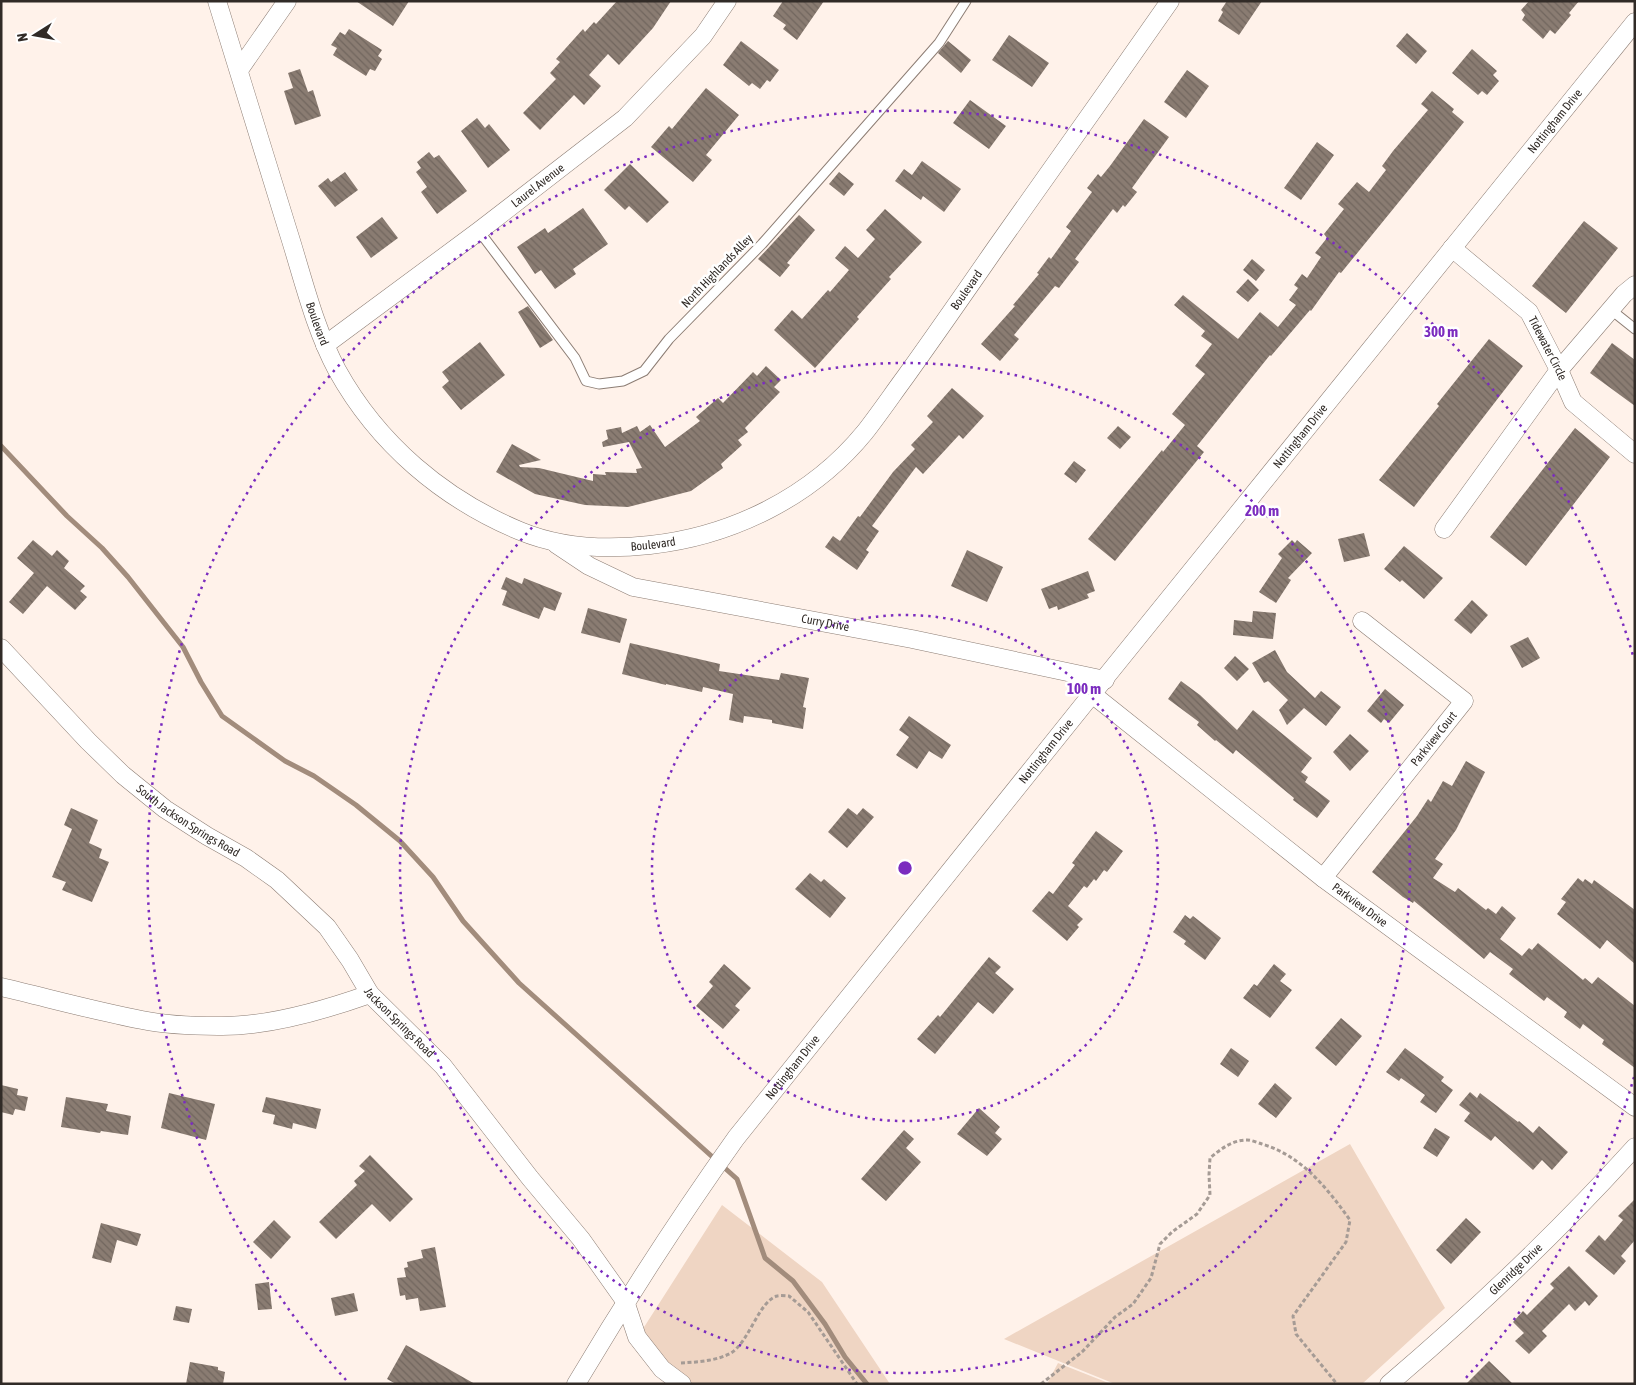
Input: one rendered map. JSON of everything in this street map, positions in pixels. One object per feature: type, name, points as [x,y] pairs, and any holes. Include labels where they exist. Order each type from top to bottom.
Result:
[{"type":"street","name":"Boulevard","points":[[217,1],[325,345],[352,395],[381,432],[407,460],[452,495],[476,510],[501,523],[554,543],[609,548],[665,544],[744,521],[768,510],[798,492],[833,465],[865,432],[920,357],[1170,1]]},
{"type":"street","points":[[239,70],[287,1]]},
{"type":"street","name":"Laurel Avenue","points":[[325,345],[479,231],[625,118],[703,36],[727,1]]},
{"type":"street","name":"Nottingham Drive","points":[[576,1384],[625,1301],[725,1153],[1092,694],[1635,22]]},
{"type":"street","name":"Tidewater Circle","points":[[1452,248],[1529,312],[1573,402],[1635,454]]},
{"type":"street","points":[[1444,529],[1559,370],[1610,309],[1635,285]]},
{"type":"street","name":"Curry Drive","points":[[554,543],[589,566],[633,587],[912,639],[1105,680]]},
{"type":"street","name":"Parkview Court","points":[[1323,878],[1464,702],[1362,621]]},
{"type":"street","name":"South Jackson Springs Road","points":[[1,648],[88,741],[123,775],[165,809],[246,858],[277,880],[305,905],[327,927],[350,960],[370,994]]},
{"type":"street","name":"Parkview Drive","points":[[1092,694],[1323,878],[1635,1107]]},
{"type":"street","name":"Jackson Springs Road","points":[[1,987],[144,1021],[220,1026],[257,1023],[288,1017],[340,1004],[370,994],[443,1066],[530,1178],[581,1239],[625,1301],[637,1337],[662,1369],[682,1384]]},
{"type":"street","name":"Glenridge Drive","points":[[1389,1384],[1425,1354],[1508,1277],[1598,1188],[1635,1147]]},
{"type":"lane","name":"North Highlands Alley","points":[[479,231],[575,358],[586,381],[598,384],[623,381],[644,371],[668,340],[762,244],[933,50],[966,1]]},
{"type":"lane","points":[[1610,309],[1635,329]]},
{"type":"path","points":[[1041,1384],[1082,1352],[1116,1317],[1133,1304],[1151,1278],[1160,1244],[1172,1232],[1197,1214],[1210,1195],[1210,1158],[1226,1145],[1248,1140],[1274,1148],[1312,1172],[1330,1192],[1350,1220],[1346,1242],[1293,1316],[1296,1334],[1336,1384]]},
{"type":"path","points":[[660,1365],[718,1359],[733,1352],[765,1306],[777,1296],[789,1296],[808,1312],[857,1384]]},
{"type":"shaded area","points":[[1350,1144],[1445,1308],[1362,1384],[1115,1384],[1004,1339]]},
{"type":"shaded area","points":[[722,1205],[822,1282],[890,1384],[689,1384],[632,1346]]},
{"type":"shaded area","points":[[1058,1363],[1111,1384],[1047,1384]]},
{"type":"building","points":[[356,1],[409,1],[393,26]]},
{"type":"building","points":[[617,1],[671,1],[653,28],[619,65],[608,54],[589,75],[601,86],[584,105],[574,95],[540,130],[523,113],[556,79],[550,73],[560,62],[556,59],[583,29],[585,32],[594,22],[596,24]]},
{"type":"building","points":[[783,1],[824,1],[797,40],[783,29],[786,25],[773,16]]},
{"type":"building","points":[[1227,1],[1262,1],[1239,35],[1218,21],[1223,12],[1221,10]]},
{"type":"building","points":[[1529,1],[1579,1],[1569,13],[1571,15],[1555,34],[1550,30],[1543,39],[1522,20],[1525,15],[1521,10]]},
{"type":"building","points":[[349,29],[382,50],[378,56],[382,59],[375,71],[370,69],[366,76],[333,55],[337,48],[331,45],[340,32],[345,35]]},
{"type":"building","points":[[1407,33],[1427,51],[1416,64],[1396,46]]},
{"type":"building","points":[[1009,35],[1049,63],[1032,87],[992,60]]},
{"type":"building","points":[[741,41],[779,70],[770,82],[767,80],[760,89],[752,83],[749,86],[723,65]]},
{"type":"building","points":[[948,41],[971,60],[961,73],[938,53]]},
{"type":"building","points":[[1472,49],[1497,71],[1493,75],[1499,81],[1487,95],[1482,91],[1478,95],[1452,73]]},
{"type":"building","points":[[300,69],[308,92],[313,90],[321,116],[295,125],[284,91],[293,88],[288,73]]},
{"type":"building","points":[[1187,70],[1209,86],[1186,118],[1164,102]]},
{"type":"building","points":[[706,88],[739,115],[706,155],[712,160],[693,182],[651,147],[669,126],[672,129]]},
{"type":"building","points":[[1432,91],[1454,109],[1452,112],[1464,122],[1341,273],[1339,272],[1311,311],[1270,355],[1197,446],[1204,452],[1115,561],[1088,539],[1185,425],[1172,414],[1205,374],[1195,366],[1212,344],[1201,336],[1205,331],[1174,305],[1183,295],[1238,339],[1260,312],[1278,327],[1296,305],[1289,300],[1298,288],[1294,285],[1302,274],[1307,278],[1321,257],[1315,253],[1327,238],[1324,234],[1344,209],[1338,204],[1357,182],[1369,192],[1386,170],[1382,166],[1428,110],[1421,104]]},
{"type":"building","points":[[970,100],[1006,126],[989,149],[953,123]]},
{"type":"building","points":[[477,118],[485,128],[489,124],[510,150],[488,168],[461,131]]},
{"type":"building","points":[[1144,119],[1169,137],[1132,188],[1137,192],[1125,207],[1123,205],[1117,213],[1113,209],[1075,259],[1079,262],[1059,288],[1055,286],[1014,335],[1019,339],[1000,361],[981,344],[1015,306],[1013,305],[1039,274],[1037,273],[1049,257],[1051,259],[1071,231],[1066,227],[1092,192],[1087,188],[1098,174],[1101,177]]},
{"type":"building","points":[[1317,142],[1334,155],[1301,200],[1284,188]]},
{"type":"building","points":[[429,152],[434,158],[439,155],[467,191],[437,214],[421,192],[427,187],[416,172],[421,168],[417,162]]},
{"type":"building","points":[[922,161],[961,189],[944,212],[923,196],[921,200],[895,181],[904,169],[912,175]]},
{"type":"building","points":[[630,164],[669,202],[647,223],[629,206],[625,210],[604,190]]},
{"type":"building","points":[[345,172],[358,190],[335,207],[318,186],[328,178],[331,182]]},
{"type":"building","points":[[839,172],[854,184],[844,196],[829,184]]},
{"type":"building","points":[[583,208],[608,244],[573,269],[576,274],[555,289],[541,270],[535,274],[517,247],[545,228],[548,233]]},
{"type":"building","points":[[885,209],[922,242],[889,277],[891,279],[857,317],[859,319],[815,368],[774,330],[792,310],[802,319],[828,290],[830,292],[849,270],[835,258],[845,246],[858,258],[875,239],[866,230]]},
{"type":"building","points":[[799,215],[815,230],[787,263],[790,265],[780,277],[758,259]]},
{"type":"building","points":[[382,217],[398,238],[371,258],[356,237]]},
{"type":"building","points":[[1584,221],[1618,248],[1566,313],[1532,286]]},
{"type":"building","points":[[1252,259],[1265,270],[1256,281],[1243,270]]},
{"type":"building","points":[[1248,279],[1259,290],[1248,302],[1236,292]]},
{"type":"building","points":[[528,306],[553,340],[540,348],[518,312]]},
{"type":"building","points":[[1489,339],[1523,366],[1414,507],[1379,480],[1439,406],[1437,404]]},
{"type":"building","points":[[480,342],[505,375],[461,410],[442,387],[449,381],[442,372]]},
{"type":"building","points":[[1612,343],[1635,360],[1635,406],[1590,373]]},
{"type":"building","points":[[766,366],[781,380],[774,387],[780,392],[745,428],[748,432],[738,440],[742,445],[721,464],[723,468],[691,491],[628,507],[585,505],[535,494],[496,472],[512,444],[541,460],[519,465],[520,467],[539,468],[593,481],[593,474],[606,475],[605,472],[637,473],[636,469],[642,468],[629,442],[603,447],[602,442],[608,439],[606,430],[621,427],[622,433],[637,426],[640,432],[650,425],[665,447],[700,421],[696,417],[718,398],[723,403],[753,372],[757,376]]},
{"type":"building","points":[[952,388],[984,416],[963,439],[959,435],[923,474],[916,467],[872,526],[879,531],[866,550],[869,552],[857,570],[825,547],[833,536],[840,541],[893,472],[915,449],[911,445],[933,422],[927,416]]},
{"type":"building","points":[[1118,426],[1131,437],[1120,449],[1107,438]]},
{"type":"building","points":[[1575,428],[1610,457],[1526,566],[1490,537]]},
{"type":"building","points":[[1074,461],[1086,470],[1076,483],[1064,474]]},
{"type":"building","points":[[1364,533],[1370,556],[1344,562],[1338,539]]},
{"type":"building","points":[[33,540],[52,556],[57,550],[69,561],[64,568],[85,586],[80,591],[87,597],[75,610],[47,586],[23,614],[9,602],[34,573],[17,558]]},
{"type":"building","points":[[1292,540],[1295,543],[1297,540],[1312,553],[1288,578],[1291,580],[1276,603],[1259,592],[1282,558],[1278,554]]},
{"type":"building","points":[[1404,546],[1443,578],[1424,599],[1402,580],[1400,582],[1384,569]]},
{"type":"building","points":[[967,550],[1003,567],[987,602],[951,586]]},
{"type":"building","points":[[1088,571],[1095,591],[1087,594],[1089,598],[1058,610],[1057,606],[1049,609],[1041,589]]},
{"type":"building","points":[[506,577],[522,584],[524,578],[562,593],[555,611],[544,607],[539,619],[502,605],[507,591],[501,589]]},
{"type":"building","points":[[1472,600],[1488,615],[1471,634],[1454,620]]},
{"type":"building","points":[[588,608],[627,619],[620,643],[581,633]]},
{"type":"building","points":[[1253,611],[1276,613],[1273,639],[1233,635],[1234,620],[1252,622]]},
{"type":"building","points":[[1528,637],[1540,658],[1522,668],[1510,646]]},
{"type":"building","points":[[630,643],[720,664],[719,671],[779,680],[781,673],[809,678],[803,707],[806,708],[803,729],[772,723],[772,720],[744,716],[743,723],[729,720],[733,694],[703,687],[702,692],[622,674]]},
{"type":"building","points":[[1275,650],[1287,672],[1315,698],[1321,691],[1341,707],[1326,726],[1304,708],[1287,725],[1279,710],[1288,700],[1268,681],[1264,683],[1252,663]]},
{"type":"building","points":[[1235,656],[1249,669],[1237,681],[1224,668]]},
{"type":"building","points":[[1181,681],[1200,695],[1237,730],[1253,710],[1312,758],[1301,772],[1308,777],[1305,782],[1330,801],[1317,818],[1293,800],[1294,798],[1236,750],[1233,754],[1215,741],[1197,725],[1199,722],[1168,699]]},
{"type":"building","points":[[1385,689],[1404,705],[1389,723],[1384,719],[1381,723],[1367,711]]},
{"type":"building","points":[[909,716],[951,745],[942,759],[929,751],[917,769],[896,755],[909,737],[899,730]]},
{"type":"building","points":[[1350,734],[1369,751],[1350,771],[1333,752]]},
{"type":"building","points":[[1466,761],[1485,772],[1456,830],[1435,859],[1443,864],[1433,878],[1455,892],[1458,888],[1486,910],[1488,908],[1496,914],[1502,906],[1516,918],[1500,939],[1522,956],[1529,948],[1532,950],[1538,943],[1583,980],[1585,978],[1592,984],[1598,977],[1635,1006],[1635,1068],[1602,1044],[1604,1040],[1583,1024],[1580,1029],[1564,1017],[1567,1012],[1547,997],[1544,1001],[1509,974],[1513,969],[1490,952],[1484,959],[1414,901],[1413,903],[1403,897],[1372,872],[1417,816],[1428,799],[1431,802],[1443,781],[1452,786]]},
{"type":"building","points":[[71,808],[98,820],[89,843],[102,849],[99,858],[109,862],[92,902],[62,890],[66,882],[52,877],[72,829],[64,825]]},
{"type":"building","points":[[848,808],[857,815],[863,808],[874,817],[847,848],[828,832]]},
{"type":"building","points":[[1096,831],[1123,851],[1107,872],[1104,870],[1096,881],[1094,879],[1087,888],[1084,886],[1068,906],[1083,919],[1067,941],[1032,911],[1049,891],[1053,894],[1075,865],[1072,863]]},
{"type":"building","points":[[810,873],[821,882],[824,879],[846,898],[830,918],[795,889]]},
{"type":"building","points":[[1578,878],[1583,882],[1585,879],[1592,884],[1594,880],[1635,910],[1635,964],[1607,940],[1600,949],[1557,914],[1566,902],[1561,899]]},
{"type":"building","points":[[1185,915],[1190,919],[1193,916],[1221,938],[1205,960],[1184,944],[1186,941],[1173,932]]},
{"type":"building","points":[[989,957],[1001,967],[995,973],[1014,989],[993,1014],[978,1002],[935,1054],[917,1039],[938,1015],[940,1017]]},
{"type":"building","points":[[724,964],[751,988],[735,1006],[740,1010],[723,1029],[696,1006],[713,986],[709,982]]},
{"type":"building","points":[[1274,964],[1286,974],[1280,981],[1292,990],[1270,1018],[1243,998],[1254,984],[1257,986]]},
{"type":"building","points":[[1341,1018],[1362,1036],[1336,1066],[1315,1048]]},
{"type":"building","points":[[1231,1048],[1249,1061],[1238,1077],[1220,1064]]},
{"type":"building","points":[[1405,1048],[1444,1077],[1441,1081],[1453,1090],[1436,1113],[1420,1102],[1425,1095],[1401,1078],[1399,1081],[1386,1072]]},
{"type":"building","points":[[1275,1083],[1292,1098],[1276,1118],[1258,1104]]},
{"type":"building","points":[[1,1085],[18,1089],[17,1095],[28,1097],[25,1111],[15,1109],[13,1115],[1,1112]]},
{"type":"building","points":[[1470,1092],[1477,1098],[1480,1093],[1533,1133],[1539,1126],[1568,1152],[1552,1170],[1542,1160],[1533,1170],[1495,1136],[1491,1141],[1464,1121],[1470,1113],[1459,1105]]},
{"type":"building","points":[[169,1093],[215,1104],[206,1140],[161,1128]]},
{"type":"building","points":[[66,1097],[108,1104],[106,1111],[131,1116],[128,1135],[61,1127]]},
{"type":"building","points":[[266,1097],[321,1109],[316,1129],[293,1123],[292,1129],[273,1124],[275,1115],[262,1112]]},
{"type":"building","points":[[979,1108],[1000,1127],[995,1133],[1002,1139],[987,1156],[957,1134]]},
{"type":"building","points":[[1435,1128],[1450,1137],[1437,1157],[1423,1148]]},
{"type":"building","points":[[904,1130],[914,1139],[906,1148],[921,1162],[886,1201],[861,1179]]},
{"type":"building","points":[[370,1155],[413,1199],[390,1222],[372,1204],[336,1239],[319,1222],[357,1185],[354,1181],[365,1171],[359,1166]]},
{"type":"building","points":[[1635,1199],[1635,1240],[1621,1256],[1626,1261],[1614,1275],[1585,1251],[1599,1235],[1605,1241],[1623,1220],[1618,1216]]},
{"type":"building","points":[[1466,1218],[1481,1232],[1451,1264],[1436,1250]]},
{"type":"building","points":[[274,1220],[291,1237],[271,1259],[253,1242]]},
{"type":"building","points":[[101,1223],[141,1234],[137,1246],[117,1240],[111,1263],[92,1258]]},
{"type":"building","points":[[435,1247],[446,1307],[420,1311],[418,1298],[406,1300],[405,1295],[400,1296],[397,1278],[406,1277],[404,1268],[408,1267],[407,1262],[423,1258],[421,1250]]},
{"type":"building","points":[[1569,1266],[1598,1296],[1589,1306],[1585,1301],[1575,1311],[1569,1304],[1542,1331],[1547,1336],[1529,1354],[1515,1341],[1524,1333],[1513,1322],[1523,1311],[1527,1315],[1554,1288],[1550,1284]]},
{"type":"building","points":[[269,1282],[272,1309],[258,1310],[255,1284]]},
{"type":"building","points":[[354,1293],[358,1311],[335,1316],[331,1298]]},
{"type":"building","points":[[176,1306],[192,1309],[189,1323],[173,1320]]},
{"type":"building","points":[[406,1345],[475,1384],[396,1384],[387,1379]]},
{"type":"building","points":[[1489,1361],[1513,1384],[1466,1384]]},
{"type":"building","points":[[190,1362],[218,1367],[218,1370],[225,1372],[223,1384],[186,1384]]},
{"type":"waterway","points":[[1,446],[67,516],[102,548],[128,577],[183,647],[201,682],[222,716],[285,761],[314,776],[356,805],[400,841],[433,877],[463,921],[519,983],[737,1179],[765,1258],[793,1281],[825,1324],[845,1357],[867,1384]]}]
